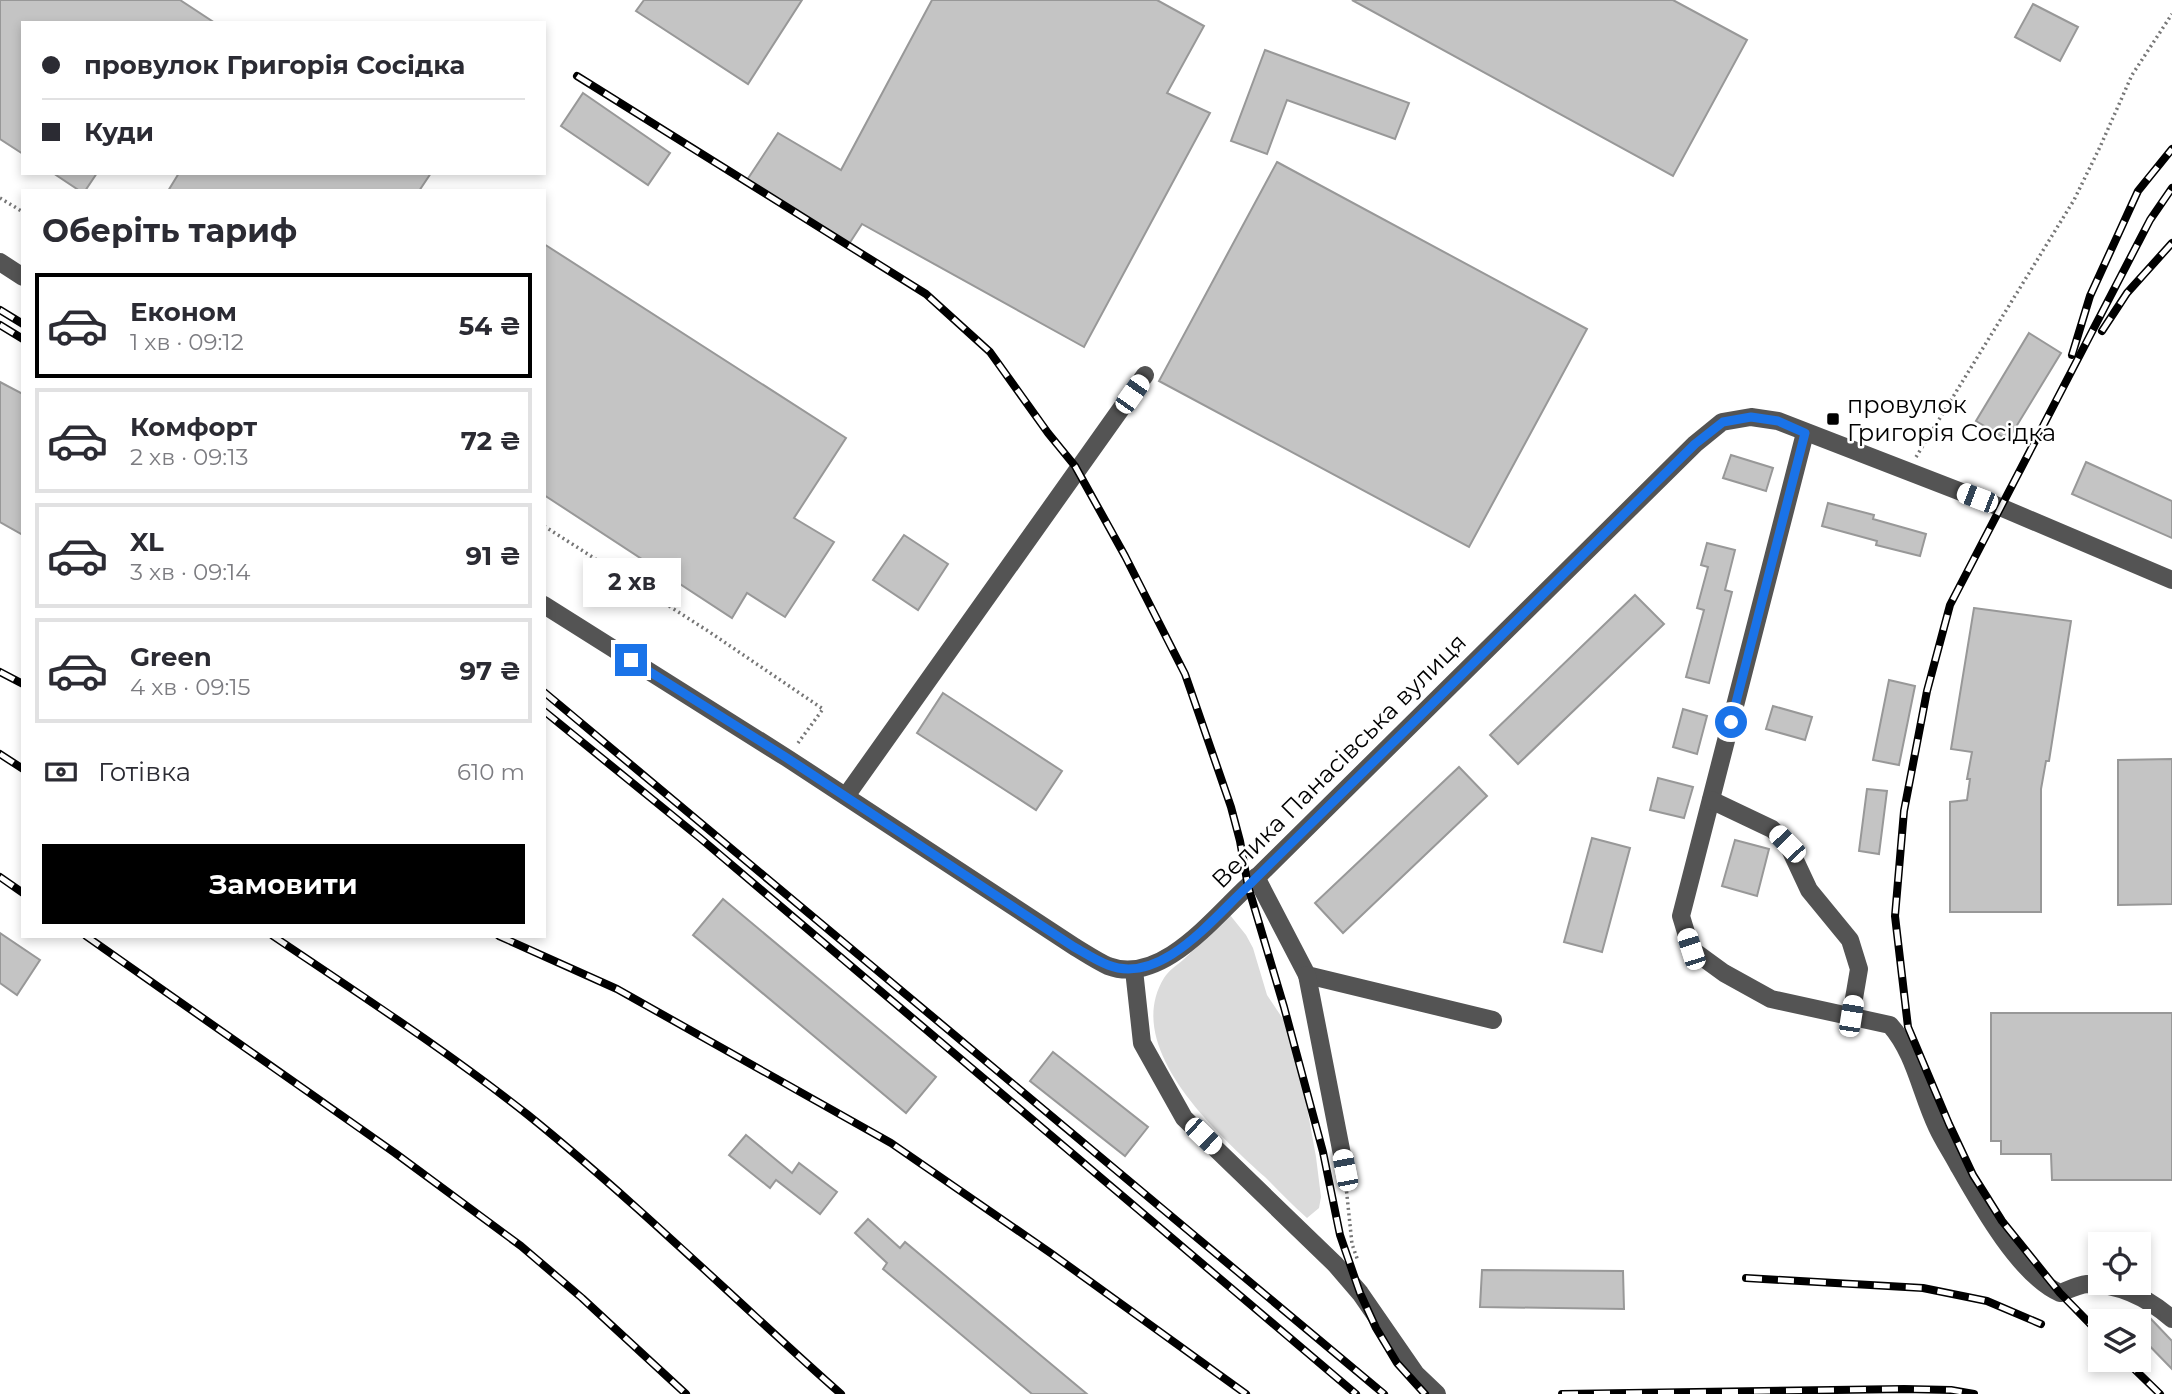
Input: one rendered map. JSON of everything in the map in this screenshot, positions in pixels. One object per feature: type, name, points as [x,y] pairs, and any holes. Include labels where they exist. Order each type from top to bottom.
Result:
[{"type":"street","points":[[0,262],[21,275]]},
{"type":"street","points":[[846,796],[1145,376]]},
{"type":"street","name":"Велика Панасівська вулиця","points":[[1134,970],[1156,964],[1177,952],[1695,444],[1723,422],[1751,417],[1778,421],[2000,507],[2172,580]]},
{"type":"street","points":[[1805,433],[1681,916],[1691,949],[1724,973],[1771,999],[1890,1025],[1902,1038],[1937,1128],[1985,1213],[2013,1251],[2048,1288],[2060,1293],[2084,1284],[2120,1288],[2153,1303],[2172,1319]]},
{"type":"street","points":[[546,606],[846,796],[1074,947],[1109,966],[1134,970],[1142,1043],[1184,1118],[1335,1264],[1360,1293],[1416,1374],[1437,1394]]},
{"type":"street","points":[[1711,800],[1773,829],[1787,844],[1810,890],[1850,940],[1859,969],[1851,1016]]},
{"type":"street","points":[[1256,877],[1307,975],[1345,1170]]},
{"type":"street","points":[[1307,975],[1493,1020]]},
{"type":"path","points":[[1908,471],[2074,200],[2132,75],[2172,14]]},
{"type":"path","points":[[0,198],[21,211]]},
{"type":"path","points":[[546,527],[708,631],[822,709],[794,748]]},
{"type":"path","points":[[1345,1170],[1352,1244],[1360,1269]]},
{"type":"shaded area","points":[[1230,915],[1253,948],[1267,995],[1287,1025],[1306,1102],[1321,1197],[1319,1208],[1307,1218],[1201,1114],[1165,1061],[1155,1033],[1154,1005],[1164,978]]},
{"type":"building","points":[[0,0],[180,0],[212,21],[21,21],[21,153],[0,139]]},
{"type":"building","points":[[644,0],[802,0],[748,84],[636,11]]},
{"type":"building","points":[[932,0],[1157,0],[1204,26],[1167,93],[1210,113],[1084,347],[862,224],[849,244],[747,180],[778,133],[841,170]]},
{"type":"building","points":[[1352,0],[1673,0],[1747,40],[1673,176]]},
{"type":"building","points":[[2033,4],[2078,27],[2060,61],[2015,37]]},
{"type":"building","points":[[1265,50],[1409,103],[1395,139],[1287,100],[1267,154],[1231,141]]},
{"type":"building","points":[[583,93],[670,153],[648,185],[561,126]]},
{"type":"building","points":[[1277,162],[1587,329],[1469,547],[1159,381]]},
{"type":"building","points":[[56,175],[96,175],[86,189],[77,189]]},
{"type":"building","points":[[178,175],[430,175],[420,189],[169,189]]},
{"type":"building","points":[[546,245],[846,438],[794,518],[834,542],[785,617],[747,593],[732,618],[546,496]]},
{"type":"building","points":[[2029,333],[2061,353],[2008,440],[1976,421]]},
{"type":"building","points":[[0,382],[21,393],[21,534],[0,522]]},
{"type":"building","points":[[1731,455],[1773,468],[1766,491],[1723,478]]},
{"type":"building","points":[[2086,462],[2172,501],[2172,538],[2072,494]]},
{"type":"building","points":[[1828,503],[1874,515],[1873,519],[1926,534],[1920,556],[1876,545],[1877,541],[1822,526]]},
{"type":"building","points":[[904,535],[948,564],[918,610],[873,580]]},
{"type":"building","points":[[1707,543],[1735,550],[1725,590],[1732,592],[1709,683],[1686,677],[1704,610],[1697,608],[1708,567],[1701,565]]},
{"type":"building","points":[[1635,595],[1664,624],[1518,764],[1490,735]]},
{"type":"building","points":[[1974,608],[2071,621],[2049,761],[2046,761],[2041,789],[2041,912],[1950,912],[1950,802],[1967,800],[1970,779],[1967,779],[1972,752],[1951,749]]},
{"type":"building","points":[[1889,680],[1915,686],[1899,765],[1873,760]]},
{"type":"building","points":[[943,693],[1062,771],[1036,810],[917,733]]},
{"type":"building","points":[[1773,706],[1812,717],[1805,740],[1766,729]]},
{"type":"building","points":[[1683,709],[1707,716],[1697,754],[1673,747]]},
{"type":"building","points":[[2172,759],[2172,904],[2118,905],[2118,760]]},
{"type":"building","points":[[1459,767],[1487,796],[1343,933],[1315,903]]},
{"type":"building","points":[[1658,778],[1693,787],[1684,818],[1650,810]]},
{"type":"building","points":[[1867,789],[1887,791],[1879,854],[1859,851]]},
{"type":"building","points":[[1592,838],[1630,848],[1602,952],[1564,942]]},
{"type":"building","points":[[1735,840],[1769,849],[1757,896],[1722,886]]},
{"type":"building","points":[[723,899],[936,1077],[906,1113],[693,935]]},
{"type":"building","points":[[0,933],[40,960],[17,995],[0,983]]},
{"type":"building","points":[[1991,1013],[2172,1013],[2172,1180],[2052,1180],[2051,1154],[2001,1154],[2001,1141],[1991,1141]]},
{"type":"building","points":[[1053,1052],[1148,1127],[1125,1156],[1030,1081]]},
{"type":"building","points":[[746,1135],[792,1173],[799,1163],[837,1192],[820,1214],[776,1180],[770,1188],[729,1155]]},
{"type":"building","points":[[868,1219],[900,1248],[905,1242],[1087,1394],[1032,1394],[883,1269],[887,1263],[855,1233]]},
{"type":"building","points":[[1482,1270],[1623,1271],[1624,1309],[1480,1307]]},
{"type":"building","points":[[2151,1319],[2172,1341],[2172,1369],[2151,1347]]},
{"type":"railway","points":[[577,76],[926,294],[990,352],[1075,466],[1125,556],[1185,674],[1231,807],[1248,886],[1323,1152],[1340,1235],[1360,1293],[1376,1328],[1397,1363],[1425,1394]]},
{"type":"railway","points":[[2072,355],[2090,296],[2138,191],[2172,149]]},
{"type":"railway","points":[[2088,1322],[2060,1293],[2002,1221],[1973,1175],[1908,1027],[1895,916],[1904,811],[1927,691],[1950,605],[2150,220],[2172,188]]},
{"type":"railway","points":[[2102,331],[2127,293],[2172,243]]},
{"type":"railway","points":[[0,310],[21,323]]},
{"type":"railway","points":[[0,325],[21,338]]},
{"type":"railway","points":[[0,672],[21,683]]},
{"type":"railway","points":[[546,694],[1384,1394]]},
{"type":"railway","points":[[546,713],[700,838],[1356,1394]]},
{"type":"railway","points":[[0,754],[21,768]]},
{"type":"railway","points":[[0,877],[21,892]]},
{"type":"railway","points":[[89,938],[395,1153],[521,1246],[686,1394]]},
{"type":"railway","points":[[276,938],[370,1001],[528,1115],[647,1217],[841,1394]]},
{"type":"railway","points":[[503,938],[617,989],[891,1143],[1052,1254],[1246,1394]]},
{"type":"railway","points":[[1746,1278],[1923,1288],[1987,1301],[2041,1324]]},
{"type":"railway","points":[[2137,1372],[2160,1394]]},
{"type":"railway","points":[[1562,1394],[1904,1389],[1951,1390],[1974,1394]]},
{"type":"place","name":"провулок Григорія Сосідка","points":[[1833,419]]},
{"type":"route","points":[[631,660],[787,758],[1074,947],[1109,966],[1134,970],[1156,964],[1177,952],[1248,886],[1695,444],[1723,422],[1751,417],[1778,421],[1805,433],[1731,722]]}]
